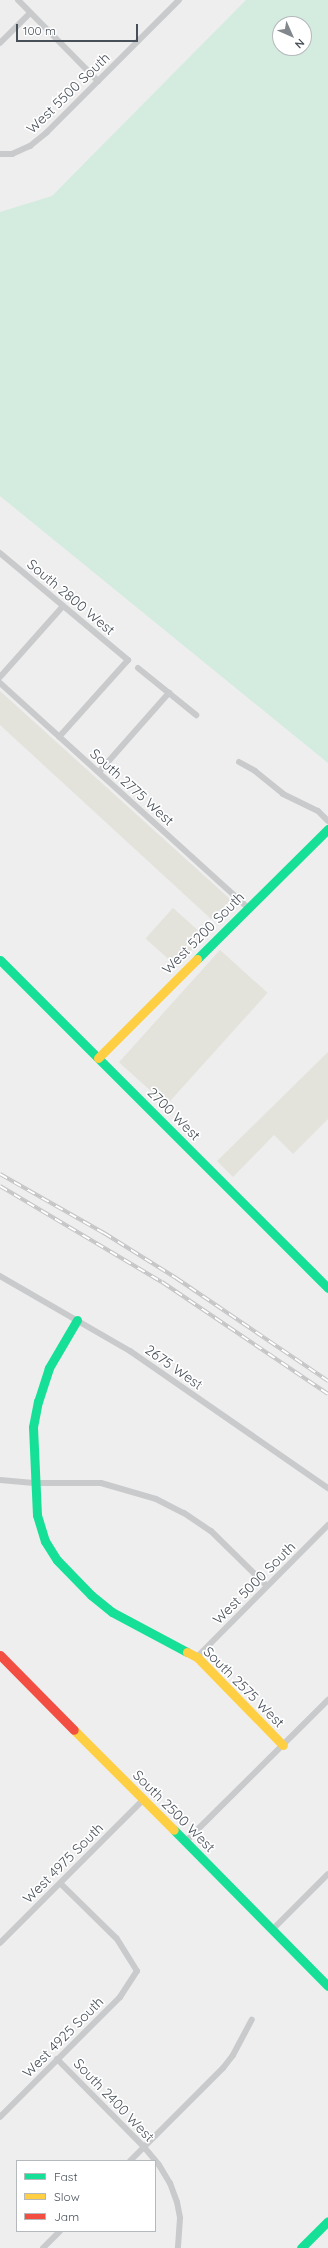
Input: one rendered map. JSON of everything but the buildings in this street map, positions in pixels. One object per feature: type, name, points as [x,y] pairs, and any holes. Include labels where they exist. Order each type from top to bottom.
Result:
[{"type":"street","points":[[18,0],[98,81]]},
{"type":"street","name":"West 5500 South","points":[[0,154],[12,154],[30,146],[46,133],[179,0]]},
{"type":"street","points":[[0,43],[30,13]]},
{"type":"street","name":"South 2800 West","points":[[0,553],[128,660],[59,737]]},
{"type":"street","points":[[0,677],[63,606]]},
{"type":"street","points":[[138,668],[196,715]]},
{"type":"street","name":"South 2775 West","points":[[0,683],[248,908]]},
{"type":"street","points":[[99,772],[169,693]]},
{"type":"street","points":[[239,762],[255,771],[283,794],[318,811],[328,821]]},
{"type":"street","name":"West 5200 South","points":[[98,1058],[328,829]]},
{"type":"street","name":"2700 West","points":[[0,960],[328,1288]]},
{"type":"street","name":"2675 West","points":[[0,1276],[130,1351],[328,1488]]},
{"type":"street","name":"South 2575 West","points":[[77,1320],[48,1368],[38,1401],[34,1426],[34,1483],[39,1521],[45,1541],[58,1560],[91,1595],[112,1612],[137,1627],[197,1657],[283,1745]]},
{"type":"street","points":[[0,1480],[34,1483],[101,1483],[156,1499],[184,1514],[210,1531],[268,1586]]},
{"type":"street","name":"West 5000 South","points":[[197,1657],[328,1525]]},
{"type":"street","name":"South 2500 West","points":[[0,1656],[328,1986]]},
{"type":"street","points":[[185,1842],[328,1700]]},
{"type":"street","name":"West 4975 South","points":[[0,1943],[143,1800]]},
{"type":"street","points":[[272,1930],[328,1874]]},
{"type":"street","name":"West 4925 South","points":[[0,2117],[120,1997],[137,1971],[116,1938],[60,1883]]},
{"type":"street","points":[[131,2160],[223,2068],[233,2055],[252,2020]]},
{"type":"street","name":"South 2400 West","points":[[58,2059],[144,2147],[154,2160]]},
{"type":"street","name":"South 2400 West","points":[[156,2163],[166,2177],[177,2202],[180,2218],[178,2248]]},
{"type":"street","points":[[301,2248],[328,2221]]},
{"type":"street","points":[[47,2247],[59,2232]]},
{"type":"shaded area","points":[[0,691],[231,900],[211,919],[0,725]]},
{"type":"shaded area","points":[[173,908],[204,936],[177,967],[146,938]]},
{"type":"shaded area","points":[[220,950],[268,993],[167,1105],[119,1062]]},
{"type":"shaded area","points":[[328,1052],[328,1119],[293,1154],[274,1135],[233,1177],[217,1161]]},
{"type":"green space","points":[[246,0],[328,0],[328,763],[0,496],[0,212],[52,196]]},
{"type":"railway","points":[[0,1174],[104,1233],[176,1278],[328,1381]]},
{"type":"railway","points":[[0,1186],[162,1282],[328,1394]]},
{"type":"traffic: fast","points":[[197,959],[328,829]]},
{"type":"traffic: fast","points":[[0,960],[328,1288]]},
{"type":"traffic: fast","points":[[77,1320],[49,1368],[38,1401],[33,1427],[37,1515],[45,1541],[57,1560],[91,1595],[112,1612],[187,1652]]},
{"type":"traffic: fast","points":[[174,1830],[328,1986]]},
{"type":"traffic: fast","points":[[301,2248],[328,2221]]},
{"type":"traffic: slow","points":[[98,1058],[197,959]]},
{"type":"traffic: slow","points":[[187,1652],[197,1657],[283,1745]]},
{"type":"traffic: slow","points":[[74,1730],[174,1830]]},
{"type":"traffic: jam","points":[[0,1655],[74,1730]]}]
